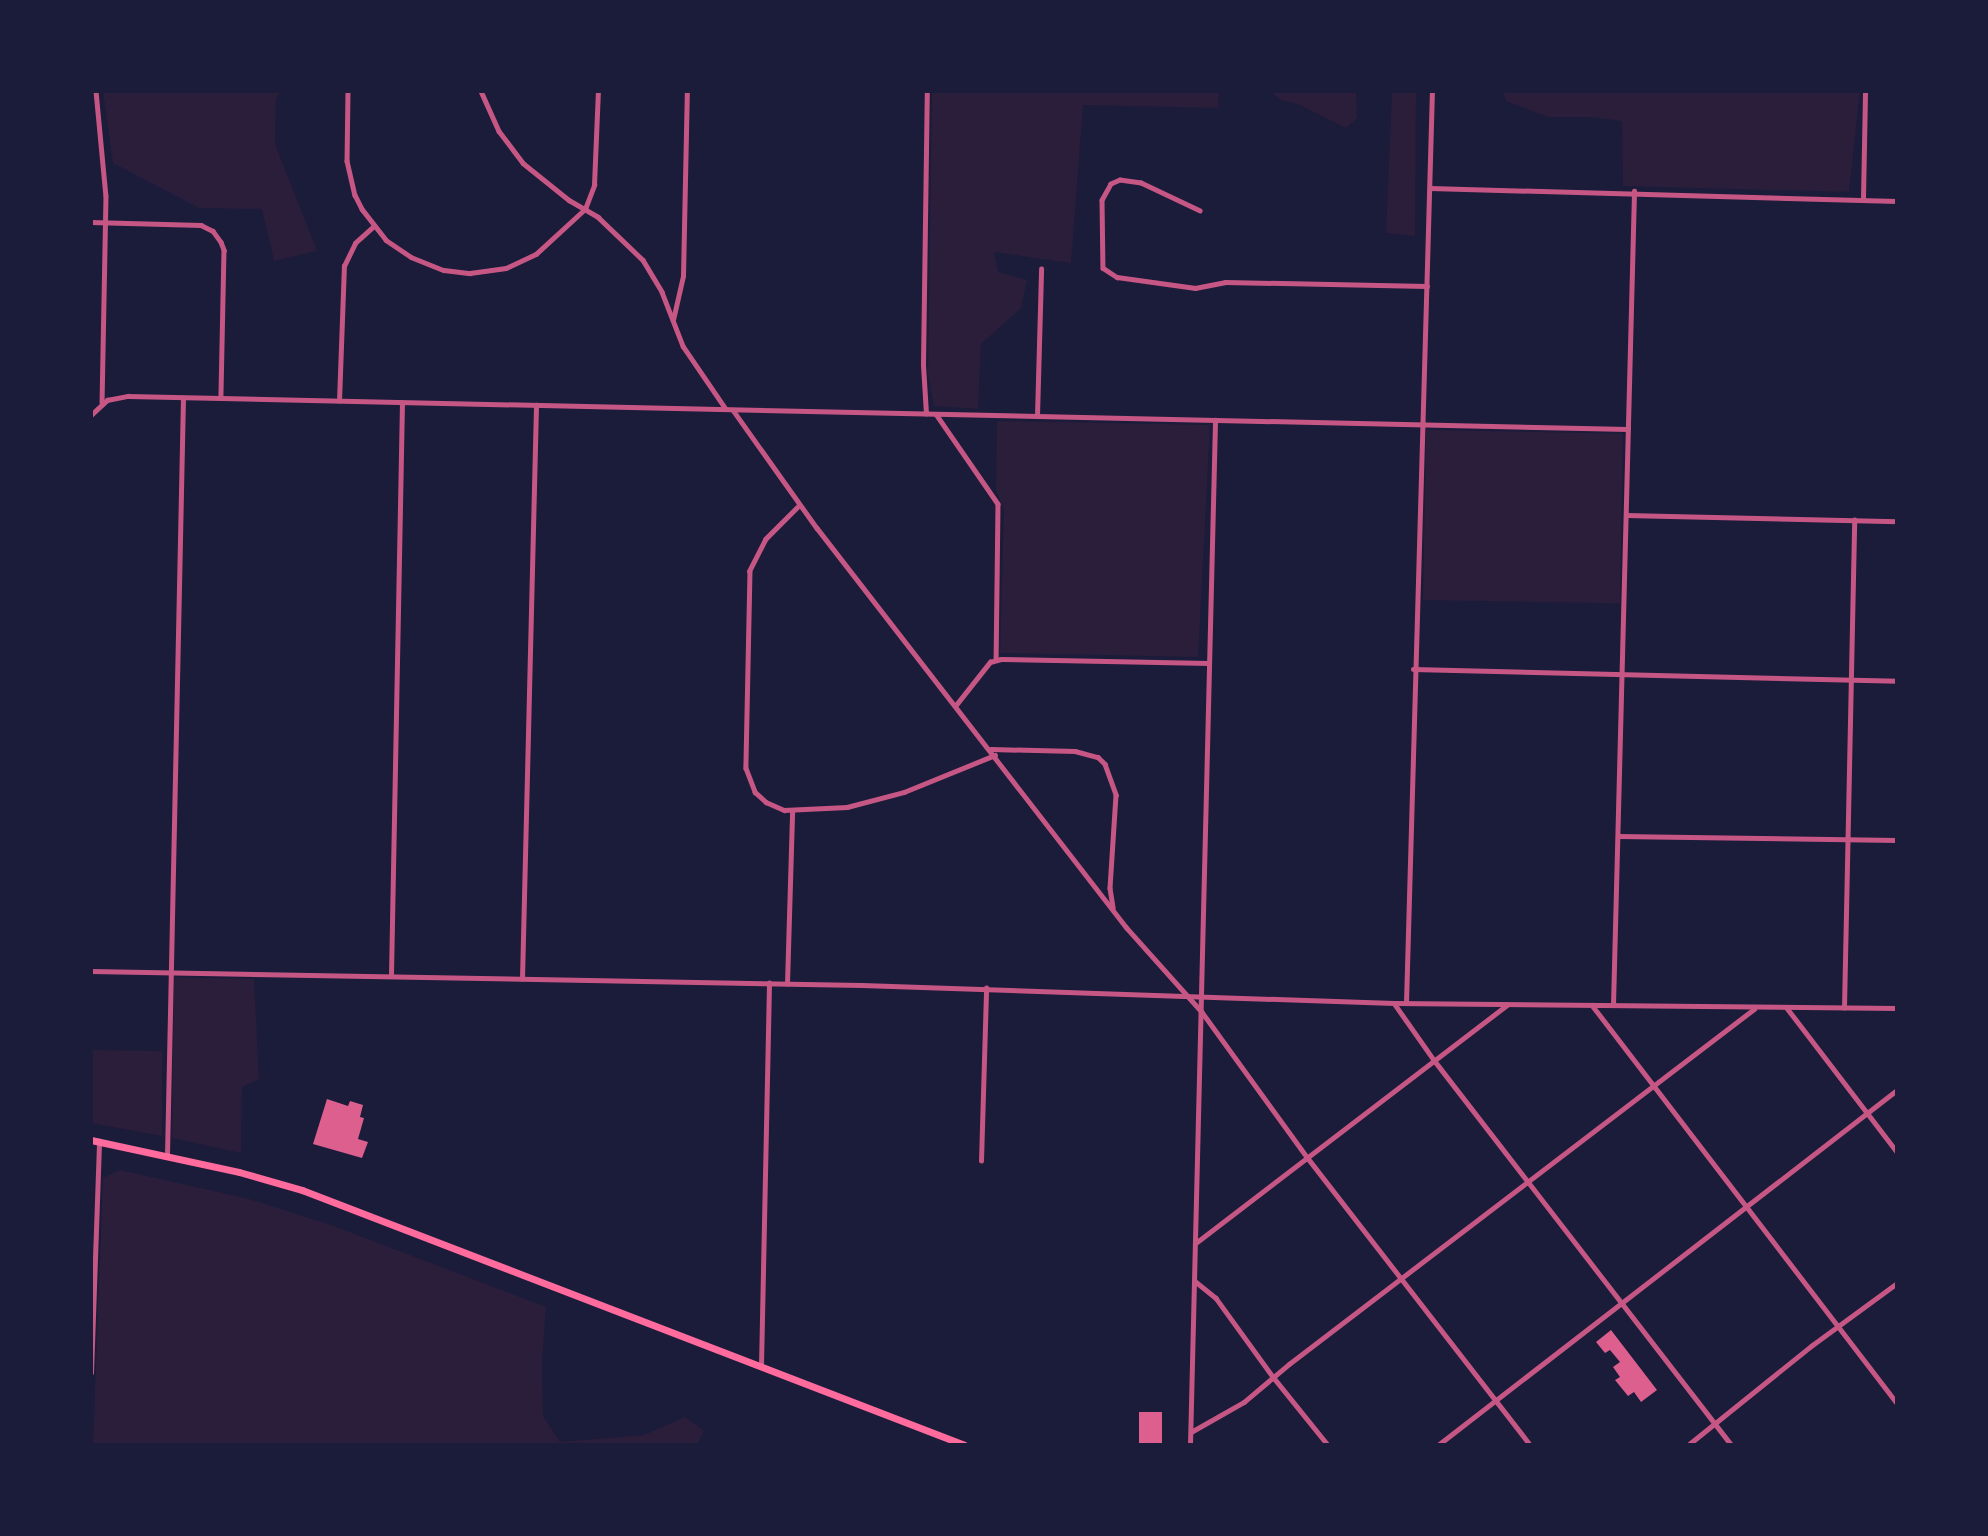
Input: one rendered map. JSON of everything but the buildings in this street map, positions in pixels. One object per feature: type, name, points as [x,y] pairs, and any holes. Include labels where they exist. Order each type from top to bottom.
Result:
[{"type":"main road","points":[[95,1140],[167,1155],[302,1190],[965,1445]]},
{"type":"street","points":[[348,91],[348,171],[355,195],[374,226],[386,240],[420,262],[459,272],[506,268],[536,254],[585,209],[594,185],[598,91]]},
{"type":"street","points":[[481,91],[499,131],[523,163],[604,222],[643,260],[662,292],[683,346],[800,505],[1113,910],[1202,1012],[1307,1157],[1530,1445]]},
{"type":"street","points":[[673,321],[683,276],[687,91]]},
{"type":"street","points":[[926,414],[923,365],[927,91]]},
{"type":"street","points":[[1406,1003],[1413,669],[1432,91]]},
{"type":"street","points":[[1863,198],[1865,91]]},
{"type":"street","points":[[95,93],[106,222],[102,403]]},
{"type":"street","points":[[1200,211],[1141,183],[1120,180],[1111,184],[1104,190],[1102,200],[1103,268],[1117,277],[1195,288],[1225,282],[1427,286]]},
{"type":"street","points":[[1430,187],[1634,191],[1897,201]]},
{"type":"street","points":[[1613,1005],[1634,191]]},
{"type":"street","points":[[91,222],[201,225],[213,231],[224,250],[221,398]]},
{"type":"street","points":[[340,401],[344,266],[355,243],[374,226]]},
{"type":"street","points":[[1037,416],[1041,269]]},
{"type":"street","points":[[91,415],[102,403],[112,398],[128,396],[1628,429]]},
{"type":"street","points":[[167,1155],[183,398]]},
{"type":"street","points":[[391,975],[402,402]]},
{"type":"street","points":[[522,979],[536,405]]},
{"type":"street","points":[[936,414],[999,504],[996,660]]},
{"type":"street","points":[[1190,1445],[1215,420]]},
{"type":"street","points":[[800,505],[766,539],[755,556],[750,571],[747,634],[748,780],[766,802],[792,811],[847,807],[884,798],[995,755]]},
{"type":"street","points":[[1626,514],[1897,521]]},
{"type":"street","points":[[1844,1008],[1854,520]]},
{"type":"street","points":[[956,705],[990,662],[996,660],[1039,658],[1209,663]]},
{"type":"street","points":[[1413,669],[1897,681]]},
{"type":"street","points":[[990,749],[1075,751],[1098,757],[1105,764],[1116,795],[1110,880],[1113,910]]},
{"type":"street","points":[[787,984],[792,811]]},
{"type":"street","points":[[1618,836],[1897,840]]},
{"type":"street","points":[[91,971],[986,988],[1394,1003],[1897,1008]]},
{"type":"street","points":[[761,1366],[769,983]]},
{"type":"street","points":[[981,1161],[986,988]]},
{"type":"street","points":[[1394,1003],[1434,1060],[1732,1445]]},
{"type":"street","points":[[1196,1242],[1508,1004]]},
{"type":"street","points":[[1591,1005],[1897,1403]]},
{"type":"street","points":[[1190,1432],[1244,1402],[1756,1007]]},
{"type":"street","points":[[1786,1008],[1897,1152]]},
{"type":"street","points":[[1438,1445],[1897,1090]]},
{"type":"street","points":[[91,1373],[95,1140]]},
{"type":"street","points":[[1195,1281],[1216,1298],[1274,1378],[1328,1445]]},
{"type":"street","points":[[1688,1445],[1897,1283]]},
{"type":"shaded area","points":[[103,91],[282,91],[276,98],[275,144],[317,251],[274,261],[262,209],[199,208],[113,163]]},
{"type":"shaded area","points":[[932,91],[1219,91],[1218,108],[1083,105],[1071,263],[994,252],[998,272],[1027,280],[1021,308],[981,344],[978,409],[934,406],[928,375]]},
{"type":"shaded area","points":[[1270,91],[1356,91],[1357,118],[1346,128],[1298,104],[1281,100]]},
{"type":"shaded area","points":[[1392,91],[1416,91],[1415,236],[1386,233]]},
{"type":"shaded area","points":[[1503,91],[1860,91],[1849,192],[1623,186],[1622,121],[1590,117],[1548,117],[1506,101]]},
{"type":"shaded area","points":[[997,421],[1210,425],[1198,657],[1000,653],[1004,511],[996,490]]},
{"type":"shaded area","points":[[1426,430],[1623,433],[1620,603],[1423,600]]},
{"type":"shaded area","points":[[174,977],[254,979],[259,1079],[242,1087],[241,1153],[172,1138]]},
{"type":"shaded area","points":[[91,1050],[162,1051],[162,1136],[91,1123]]},
{"type":"shaded area","points":[[120,1170],[249,1199],[331,1225],[546,1307],[542,1362],[543,1416],[560,1442],[644,1435],[685,1417],[704,1431],[697,1445],[93,1445],[103,1178]]}]
